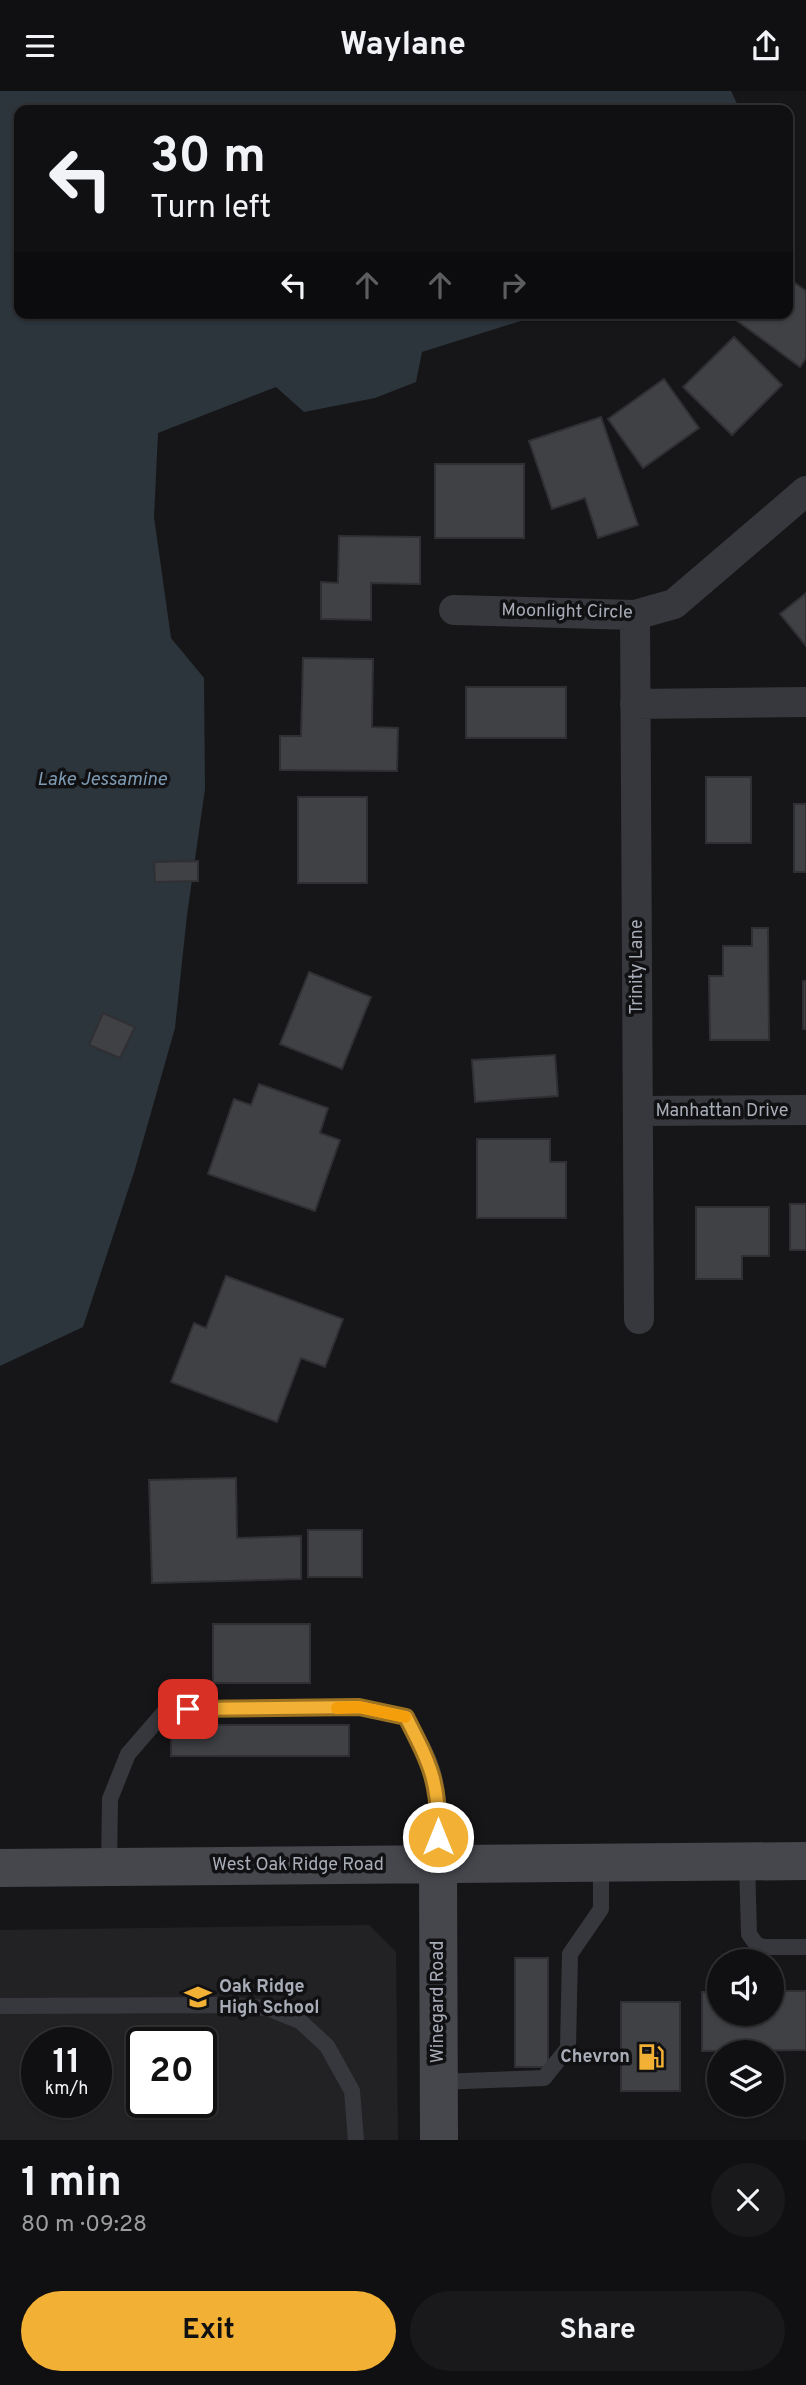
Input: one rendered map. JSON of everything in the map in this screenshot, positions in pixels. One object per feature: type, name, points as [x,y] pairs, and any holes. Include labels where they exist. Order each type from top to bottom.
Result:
[{"type":"main road","name":"West Oak Ridge Road","points":[[0,1868],[806,1861]]},
{"type":"main road","name":"Winegard Road","points":[[438,1864],[439,2140]]},
{"type":"street","name":"Moonlight Circle","points":[[454,610],[635,615],[674,604],[806,491]]},
{"type":"street","name":"Trinity Lane","points":[[635,615],[639,1319]]},
{"type":"street","points":[[635,704],[806,702]]},
{"type":"street","name":"Manhattan Drive","points":[[638,1111],[806,1110]]},
{"type":"lane","points":[[109,1867],[110,1800],[128,1754],[167,1709],[359,1707],[406,1717],[429,1761],[439,1810],[438,1864]]},
{"type":"lane","points":[[747,1862],[749,1934],[755,1944],[762,1947],[806,1947]]},
{"type":"lane","points":[[439,2082],[544,2078],[568,2048],[570,1954],[601,1909],[601,1863]]},
{"type":"lane","points":[[0,2006],[222,2005],[267,2008],[300,2021],[327,2046],[352,2091],[356,2140]]},
{"type":"shaded area","name":"Oak Ridge High School","points":[[369,1925],[396,1952],[398,2140],[0,2140],[0,1930]]},
{"type":"water","name":"Lake Jessamine","points":[[0,91],[731,91],[738,105],[14,105],[14,319],[527,319],[422,352],[416,382],[375,398],[304,412],[276,387],[158,433],[154,517],[171,638],[204,678],[205,789],[187,915],[175,1028],[135,1169],[83,1327],[0,1366]]},
{"type":"building","points":[[795,283],[806,291],[806,358],[800,367],[736,320],[793,319]]},
{"type":"building","points":[[734,337],[782,385],[732,435],[683,387]]},
{"type":"building","points":[[664,379],[699,428],[643,468],[608,419]]},
{"type":"building","points":[[601,417],[638,525],[598,538],[585,498],[552,509],[529,441]]},
{"type":"building","points":[[435,464],[524,464],[524,538],[435,538]]},
{"type":"building","points":[[339,536],[420,537],[420,584],[371,583],[371,620],[321,619],[321,582],[338,583]]},
{"type":"building","points":[[806,593],[806,646],[780,614]]},
{"type":"building","points":[[303,658],[373,659],[372,727],[398,728],[397,771],[280,770],[280,736],[301,736]]},
{"type":"building","points":[[466,687],[566,687],[566,738],[466,738]]},
{"type":"building","points":[[706,777],[751,777],[751,843],[706,843]]},
{"type":"building","points":[[298,797],[367,797],[367,883],[298,883]]},
{"type":"building","points":[[794,804],[806,804],[806,872],[794,872]]},
{"type":"building","points":[[198,861],[198,881],[155,882],[154,862]]},
{"type":"building","points":[[752,928],[768,928],[769,1040],[710,1040],[709,976],[723,976],[723,946],[752,946]]},
{"type":"building","points":[[309,972],[371,997],[342,1069],[280,1044]]},
{"type":"building","points":[[803,981],[806,981],[806,1029],[803,1029]]},
{"type":"building","points":[[103,1013],[135,1027],[120,1058],[89,1045]]},
{"type":"building","points":[[555,1055],[558,1096],[475,1102],[472,1060]]},
{"type":"building","points":[[259,1084],[328,1108],[320,1133],[340,1140],[315,1211],[208,1174],[234,1099],[251,1105]]},
{"type":"building","points":[[477,1139],[550,1139],[550,1162],[566,1162],[566,1218],[477,1218]]},
{"type":"building","points":[[790,1204],[806,1204],[806,1250],[790,1250]]},
{"type":"building","points":[[696,1207],[769,1207],[769,1256],[742,1256],[742,1279],[696,1279]]},
{"type":"building","points":[[226,1276],[343,1319],[325,1367],[301,1358],[277,1422],[171,1382],[194,1323],[206,1328]]},
{"type":"building","points":[[236,1478],[237,1538],[301,1536],[301,1579],[152,1583],[149,1480]]},
{"type":"building","points":[[308,1530],[362,1530],[362,1577],[308,1577]]},
{"type":"building","points":[[213,1624],[310,1624],[310,1683],[213,1683]]},
{"type":"building","points":[[171,1725],[349,1725],[349,1756],[171,1756]]},
{"type":"building","points":[[515,1958],[548,1958],[548,2067],[515,2067]]},
{"type":"building","points":[[784,1991],[806,1991],[806,2050],[784,2050],[784,2040],[707,2040],[707,2051],[702,2051],[702,1992],[707,1992],[707,2026],[784,2026]]},
{"type":"building","points":[[621,2002],[680,2002],[680,2091],[621,2091]]},
{"type":"slow traffic","points":[[337,1708],[359,1707],[405,1717]]},
{"type":"place","name":"Oak Ridge High School","points":[[198,1997]]},
{"type":"place","name":"Chevron","points":[[651,2057]]},
{"type":"route","points":[[188,1709],[359,1707],[406,1717],[429,1761],[437,1792],[438,1837]]}]
